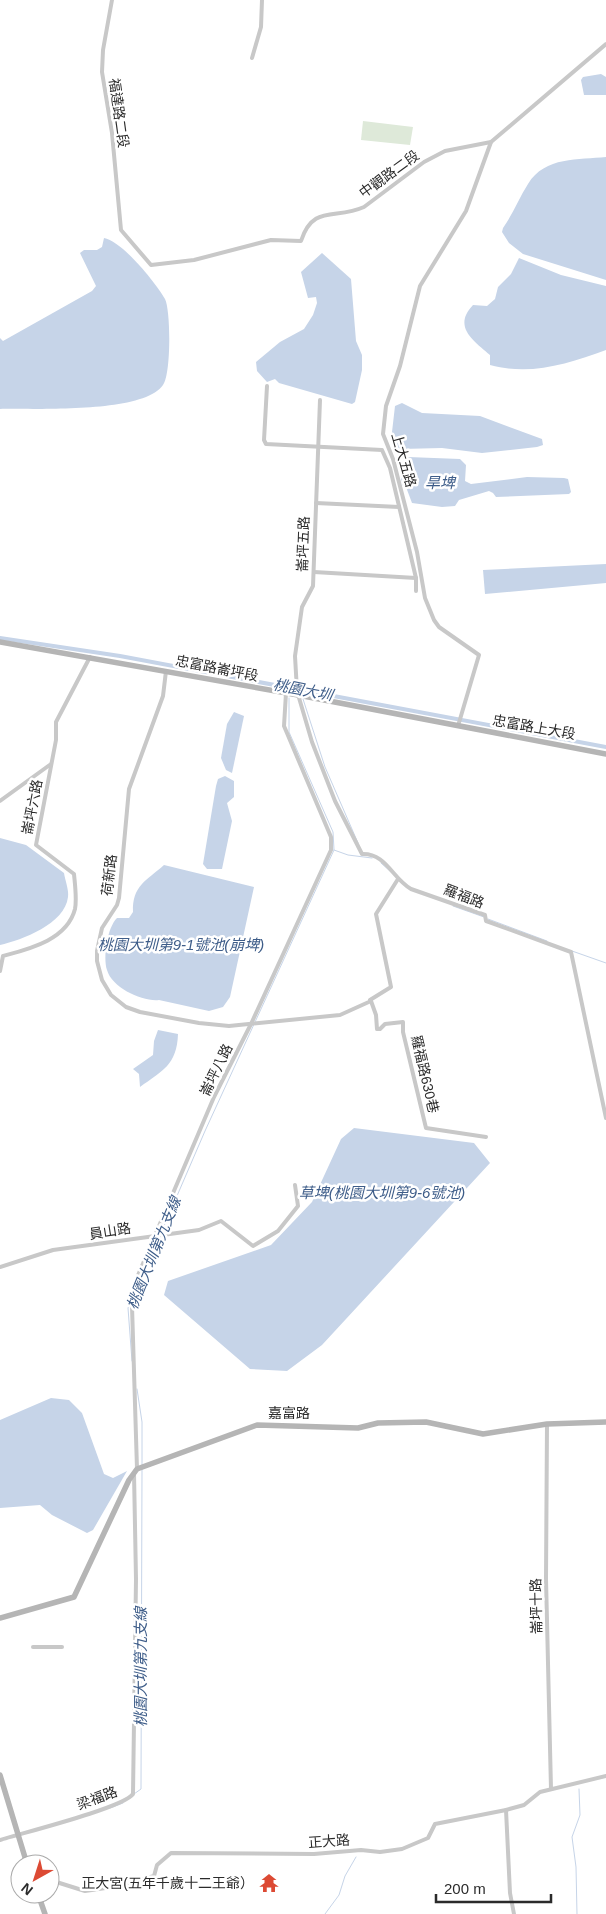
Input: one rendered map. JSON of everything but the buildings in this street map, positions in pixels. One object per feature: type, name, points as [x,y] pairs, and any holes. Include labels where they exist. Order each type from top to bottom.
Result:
[{"type":"street","name":"福達路二段","points":[[112,0],[103,50],[102,72],[112,133],[121,230]]},
{"type":"street","points":[[252,58],[261,27],[262,0]]},
{"type":"street","name":"中觀路二段","points":[[121,230],[151,265],[194,260],[271,240],[301,241],[306,227],[319,216],[353,212],[364,207],[424,162],[445,151],[491,142],[606,44]]},
{"type":"street","name":"上大五路","points":[[458,725],[479,655],[439,627],[434,620],[425,598],[417,552],[383,434],[386,406],[400,366],[417,295],[437,256],[466,211],[491,142]]},
{"type":"street","points":[[266,386],[264,440],[266,444],[381,449],[385,455],[399,507],[416,578],[416,591]]},
{"type":"street","name":"崙坪五路","points":[[298,693],[295,656],[302,607],[313,586],[320,400]]},
{"type":"street","points":[[385,455],[388,449]]},
{"type":"street","points":[[316,503],[399,507]]},
{"type":"street","points":[[314,572],[416,578]]},
{"type":"street","name":"忠富路崙坪段","points":[[0,642],[286,693],[298,693],[458,725]]},
{"type":"street","name":"崙坪六路","points":[[0,971],[3,956],[35,948],[62,931],[71,919],[75,908],[74,874],[36,846],[52,764],[57,730],[56,722],[90,657]]},
{"type":"street","name":"荷新路","points":[[166,671],[163,696],[129,789],[119,898],[117,905],[102,928],[96,951],[97,961],[111,995],[126,1007],[140,1012],[198,1023],[229,1026],[340,1015],[371,1002],[370,1000],[392,987],[376,914],[398,879]]},
{"type":"street","name":"崙坪八路","points":[[136,1471],[132,1306],[136,1293],[133,1288],[214,1097],[251,1024],[332,850],[331,837],[284,726],[286,693]]},
{"type":"street","name":"羅福路","points":[[298,693],[312,742],[336,801],[362,854],[379,857],[398,879],[411,889],[571,952],[580,1003],[606,1118]]},
{"type":"street","name":"忠富路上大段","points":[[458,725],[606,754]]},
{"type":"street","name":"崙坪六路","points":[[0,801],[52,764]]},
{"type":"street","name":"羅福路630巷","points":[[371,1002],[376,1015],[377,1029],[380,1029],[385,1024],[403,1022],[403,1032],[426,1128],[486,1137]]},
{"type":"street","name":"員山路","points":[[0,1267],[53,1250],[207,1228],[221,1221],[254,1246],[278,1231],[298,1206],[295,1186]]},
{"type":"street","name":"嘉富路","points":[[136,1471],[257,1426],[358,1428],[378,1423],[426,1422],[483,1434],[547,1424],[606,1422]]},
{"type":"street","name":"崙坪十路","points":[[547,1424],[546,1579],[551,1788]]},
{"type":"street","points":[[0,1618],[74,1597],[136,1471]]},
{"type":"street","name":"梁福路","points":[[17,1836],[126,1800],[133,1794],[136,1471]]},
{"type":"street","points":[[33,1648],[62,1647]]},
{"type":"street","points":[[0,1775],[23,1854]]},
{"type":"street","name":"正大路","points":[[60,1883],[84,1891],[119,1886],[154,1876],[157,1865],[171,1853],[314,1854],[361,1850],[380,1852],[402,1849],[428,1838],[435,1824],[524,1805],[540,1792],[551,1788],[606,1776]]},
{"type":"street","points":[[506,1810],[509,1888],[514,1914]]},
{"type":"street","points":[[0,1840],[17,1836]]},
{"type":"green space","points":[[363,121],[413,127],[410,145],[361,140]]},
{"type":"water","points":[[601,74],[606,77],[606,95],[584,95],[581,80],[583,77]]},
{"type":"water","points":[[606,157],[606,280],[523,254],[509,243],[502,232],[503,228],[535,175],[544,168],[563,161]]},
{"type":"water","points":[[104,238],[129,254],[165,299],[168,316],[169,357],[166,379],[163,385],[152,394],[134,401],[112,405],[61,409],[0,409],[0,338],[3,341],[92,291],[96,286],[80,253],[84,250],[97,250],[102,247]]},
{"type":"water","points":[[322,253],[351,279],[356,341],[362,355],[362,370],[355,402],[352,404],[279,383],[275,379],[267,382],[257,371],[256,362],[280,342],[304,329],[313,315],[317,303],[316,297],[308,298],[301,272]]},
{"type":"water","points":[[519,258],[561,275],[606,286],[606,350],[563,364],[534,369],[505,368],[490,365],[490,355],[472,339],[465,327],[465,320],[467,313],[473,305],[487,306],[495,299],[498,287],[511,274]]},
{"type":"water","points":[[402,403],[422,413],[480,416],[542,439],[543,445],[482,453],[442,448],[401,449],[394,446],[392,432],[395,406]]},
{"type":"water","name":"旱埤","points":[[408,457],[460,459],[466,465],[465,481],[471,484],[527,477],[564,478],[568,479],[571,492],[569,494],[496,497],[489,491],[459,500],[455,506],[442,507],[412,503],[406,487],[402,485],[399,464]]},
{"type":"water","points":[[606,564],[606,583],[485,594],[483,570]]},
{"type":"water","points":[[234,712],[244,716],[232,773],[226,770],[221,758],[227,724]]},
{"type":"water","points":[[225,776],[234,781],[234,797],[227,803],[232,821],[222,869],[207,869],[203,864],[216,786],[218,779]]},
{"type":"water","points":[[0,838],[26,845],[64,873],[68,897],[65,907],[51,923],[30,935],[0,945]]},
{"type":"water","name":"桃園大圳第9-1號池(崩埤)","points":[[164,865],[254,887],[230,997],[223,1007],[209,1011],[159,1000],[145,999],[121,988],[110,977],[107,970],[105,958],[108,935],[114,923],[117,918],[129,918],[133,912],[135,896],[141,885]]},
{"type":"water","points":[[158,1030],[178,1034],[175,1053],[167,1066],[140,1087],[139,1074],[133,1069],[153,1055],[154,1041]]},
{"type":"water","name":"草埤(桃園大圳第9-6號池)","points":[[354,1128],[474,1143],[490,1163],[322,1345],[287,1371],[250,1369],[164,1295],[168,1281],[271,1245],[312,1202],[341,1139]]},
{"type":"water","points":[[51,1398],[69,1400],[82,1413],[104,1474],[113,1478],[127,1471],[93,1530],[87,1533],[52,1515],[40,1505],[0,1508],[0,1420]]},
{"type":"waterway","name":"桃園大圳","points":[[0,638],[120,656],[606,747]]},
{"type":"waterway","name":"桃園大圳第九支線","points":[[161,1233],[205,1131],[334,850],[333,832],[289,732],[289,698]]},
{"type":"waterway","points":[[303,699],[325,767],[358,843]]},
{"type":"waterway","points":[[334,850],[348,855],[372,858]]},
{"type":"waterway","points":[[381,863],[391,872]]},
{"type":"waterway","points":[[453,906],[484,917]]},
{"type":"waterway","points":[[488,919],[547,941]]},
{"type":"waterway","points":[[572,951],[606,963]]},
{"type":"waterway","name":"桃園大圳第九支線","points":[[136,1290],[159,1237]]},
{"type":"waterway","name":"桃園大圳第九支線","points":[[132,1361],[128,1308],[134,1294]]},
{"type":"waterway","name":"桃園大圳第九支線","points":[[137,1389],[142,1422],[142,1465]]},
{"type":"waterway","name":"桃園大圳第九支線","points":[[134,1794],[141,1789],[142,1469]]},
{"type":"waterway","points":[[577,1914],[576,1867],[572,1837],[580,1815],[579,1789]]},
{"type":"waterway","name":"桃園大圳第九支線","points":[[110,1808],[123,1803]]},
{"type":"waterway","points":[[325,1914],[339,1895],[345,1876],[356,1857]]},
{"type":"place","name":"正大宮(五年千歲十二王爺）","points":[[269,1883]]}]
